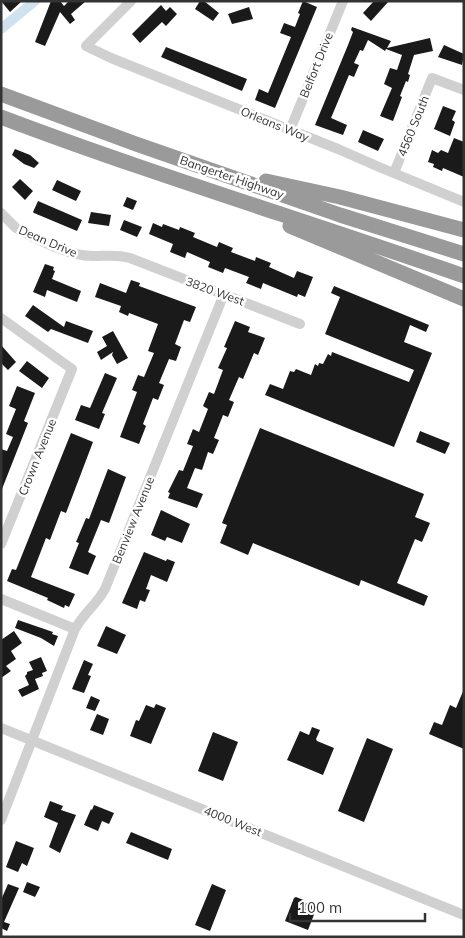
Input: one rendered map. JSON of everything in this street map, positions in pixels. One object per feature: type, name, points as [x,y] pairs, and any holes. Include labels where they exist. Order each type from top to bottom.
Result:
[{"type":"highway","name":"Bangerter Highway","points":[[1,94],[340,216],[464,254]]},
{"type":"highway","name":"Bangerter Highway","points":[[1,117],[224,196],[337,232],[464,276]]},
{"type":"highway","points":[[221,173],[310,190],[464,230]]},
{"type":"highway","points":[[224,196],[329,243],[464,299]]},
{"type":"street","name":"Orleans Way","points":[[131,1],[86,46],[464,202]]},
{"type":"street","name":"Belfort Drive","points":[[290,130],[343,1]]},
{"type":"street","name":"4560 South","points":[[394,173],[432,78],[464,90]]},
{"type":"street","name":"Dean Drive","points":[[1,213],[16,228],[23,232],[71,252],[88,256],[119,255],[130,258]]},
{"type":"street","name":"3820 West","points":[[130,258],[300,324]]},
{"type":"street","name":"Benview Avenue","points":[[1,820],[75,629],[105,589],[224,294]]},
{"type":"street","name":"Crown Avenue","points":[[1,318],[72,369],[1,544]]},
{"type":"street","points":[[1,599],[75,629]]},
{"type":"street","name":"4000 West","points":[[1,728],[464,915]]},
{"type":"building","points":[[1,1],[22,1],[10,12]]},
{"type":"building","points":[[51,1],[60,1],[64,6],[69,1],[86,1],[71,14],[75,20],[70,24],[60,12],[45,46],[35,42]]},
{"type":"building","points":[[200,1],[204,1],[219,13],[213,21],[195,9]]},
{"type":"building","points":[[303,1],[317,7],[275,108],[255,100],[259,89],[268,93],[291,37],[280,33],[284,23],[295,27]]},
{"type":"building","points":[[374,1],[389,1],[371,21],[363,13]]},
{"type":"building","points":[[161,5],[166,11],[170,7],[177,14],[166,26],[162,22],[140,43],[132,34]]},
{"type":"building","points":[[249,7],[253,19],[232,24],[228,14]]},
{"type":"building","points":[[352,27],[391,41],[387,48],[430,38],[433,51],[414,55],[408,74],[410,75],[408,82],[406,81],[400,96],[402,97],[393,121],[380,116],[392,88],[384,84],[390,68],[397,70],[402,55],[386,49],[385,51],[368,40],[363,51],[360,50],[354,63],[359,65],[354,77],[349,75],[331,118],[347,125],[343,135],[315,125],[353,32],[351,30]]},
{"type":"building","points":[[444,45],[464,54],[462,65],[438,57]]},
{"type":"building","points":[[166,47],[247,79],[242,91],[161,57]]},
{"type":"building","points":[[443,106],[456,111],[452,120],[455,122],[450,136],[434,129]]},
{"type":"building","points":[[363,130],[384,139],[378,151],[358,142]]},
{"type":"building","points":[[454,138],[464,142],[464,177],[443,168],[442,171],[433,167],[434,164],[428,162],[432,150],[438,153],[441,150],[448,153]]},
{"type":"building","points":[[15,149],[30,155],[39,163],[34,168],[24,164],[12,155]]},
{"type":"building","points":[[20,179],[33,191],[25,200],[12,187]]},
{"type":"building","points":[[57,180],[81,191],[76,201],[52,190]]},
{"type":"building","points":[[127,197],[137,201],[133,210],[123,206]]},
{"type":"building","points":[[38,201],[82,220],[77,231],[34,213]]},
{"type":"building","points":[[91,212],[111,215],[109,226],[88,223]]},
{"type":"building","points":[[124,220],[142,227],[137,237],[120,230]]},
{"type":"building","points":[[153,223],[162,227],[163,224],[179,230],[180,227],[195,233],[193,237],[217,247],[219,242],[233,248],[231,252],[255,261],[256,257],[271,263],[269,267],[294,278],[297,271],[313,277],[305,297],[298,294],[297,297],[263,283],[261,289],[246,283],[249,277],[225,268],[223,273],[208,267],[210,262],[187,252],[185,258],[170,252],[173,244],[149,234]]},
{"type":"building","points":[[45,264],[54,267],[53,270],[55,271],[52,279],[81,291],[77,302],[47,290],[45,297],[33,292]]},
{"type":"building","points":[[131,280],[140,283],[139,286],[196,307],[190,322],[184,320],[175,344],[181,347],[176,361],[169,359],[159,383],[164,385],[158,400],[153,398],[143,424],[146,426],[139,444],[120,437],[137,392],[132,390],[138,375],[144,377],[154,353],[148,351],[158,324],[129,313],[128,316],[119,312],[121,306],[95,297],[100,283],[126,293]]},
{"type":"building","points":[[334,286],[429,325],[426,332],[410,325],[404,342],[432,353],[394,447],[265,395],[270,384],[283,389],[290,371],[294,372],[296,369],[311,375],[315,364],[318,366],[319,363],[323,364],[328,354],[331,356],[332,352],[409,382],[414,370],[325,334],[340,297],[331,293]]},
{"type":"building","points":[[33,305],[64,327],[66,321],[93,331],[88,343],[51,329],[48,332],[25,316]]},
{"type":"building","points":[[235,321],[250,327],[248,332],[265,338],[258,355],[254,353],[243,379],[239,377],[229,400],[234,402],[228,417],[223,415],[214,438],[219,440],[213,454],[208,452],[202,470],[195,468],[187,488],[203,494],[197,508],[168,498],[170,493],[168,492],[179,470],[183,471],[193,446],[187,444],[193,429],[199,432],[208,409],[203,406],[209,392],[214,394],[223,370],[218,368],[227,348],[224,347]]},
{"type":"building","points":[[113,331],[128,358],[117,364],[112,355],[113,352],[101,360],[97,352],[107,346],[102,337]]},
{"type":"building","points":[[1,345],[16,362],[8,370],[1,363]]},
{"type":"building","points":[[27,361],[49,378],[42,388],[19,371]]},
{"type":"building","points":[[105,373],[117,378],[102,413],[105,414],[99,429],[75,420],[81,405],[90,408]]},
{"type":"building","points":[[17,386],[35,393],[24,421],[28,423],[2,489],[1,449],[7,451],[13,437],[6,434],[16,409],[9,406]]},
{"type":"building","points":[[260,428],[424,494],[415,517],[430,523],[422,542],[415,539],[397,583],[428,596],[424,606],[361,580],[359,586],[253,543],[248,555],[220,543],[227,525],[222,523]]},
{"type":"building","points":[[420,431],[450,443],[445,454],[416,442]]},
{"type":"building","points":[[71,433],[93,442],[66,513],[61,511],[50,540],[46,538],[31,577],[75,594],[69,607],[65,605],[64,608],[47,600],[48,598],[7,581],[12,569],[16,570]]},
{"type":"building","points":[[108,469],[126,477],[109,523],[101,520],[88,552],[96,556],[88,575],[69,568],[79,543],[76,542],[86,518],[89,519]]},
{"type":"building","points":[[161,510],[190,524],[182,543],[167,537],[165,541],[151,535]]},
{"type":"building","points":[[144,552],[166,561],[167,559],[175,562],[167,582],[151,575],[146,589],[150,590],[145,602],[140,600],[137,609],[122,603]]},
{"type":"building","points":[[18,620],[53,632],[52,634],[58,636],[54,646],[41,638],[15,628]]},
{"type":"building","points":[[106,626],[126,635],[117,654],[97,646]]},
{"type":"building","points":[[14,631],[22,643],[11,651],[16,659],[6,666],[11,671],[1,678],[1,640]]},
{"type":"building","points":[[41,657],[47,671],[42,673],[43,676],[35,679],[39,689],[22,697],[18,690],[29,685],[25,676],[27,672],[33,670],[29,662]]},
{"type":"building","points":[[84,660],[93,664],[88,675],[91,676],[84,693],[72,689]]},
{"type":"building","points":[[464,689],[464,749],[429,734],[434,722],[442,725],[450,705],[456,708]]},
{"type":"building","points":[[91,696],[100,700],[95,711],[86,708]]},
{"type":"building","points":[[156,704],[166,708],[151,744],[130,736],[136,720],[139,721],[146,705],[154,708]]},
{"type":"building","points":[[97,714],[109,719],[103,735],[90,730]]},
{"type":"building","points":[[312,727],[320,730],[317,741],[334,748],[323,775],[287,760],[300,731],[309,735]]},
{"type":"building","points":[[213,732],[238,742],[223,781],[198,771]]},
{"type":"building","points":[[367,738],[393,749],[364,822],[338,811]]},
{"type":"building","points":[[50,801],[63,806],[61,810],[76,815],[60,853],[49,847],[58,823],[44,817]]},
{"type":"building","points":[[94,805],[114,813],[109,824],[102,821],[98,831],[84,825]]},
{"type":"building","points":[[131,832],[172,849],[168,860],[126,843]]},
{"type":"building","points":[[16,841],[34,848],[27,866],[22,863],[18,872],[6,867]]},
{"type":"building","points":[[27,882],[40,887],[35,897],[23,892]]},
{"type":"building","points":[[8,884],[19,888],[4,922],[10,924],[7,931],[1,928],[1,900]]},
{"type":"building","points":[[212,884],[226,890],[210,931],[195,925]]},
{"type":"building","points":[[296,897],[317,907],[308,930],[285,921]]},
{"type":"waterway","points":[[1,29],[35,1]]}]
